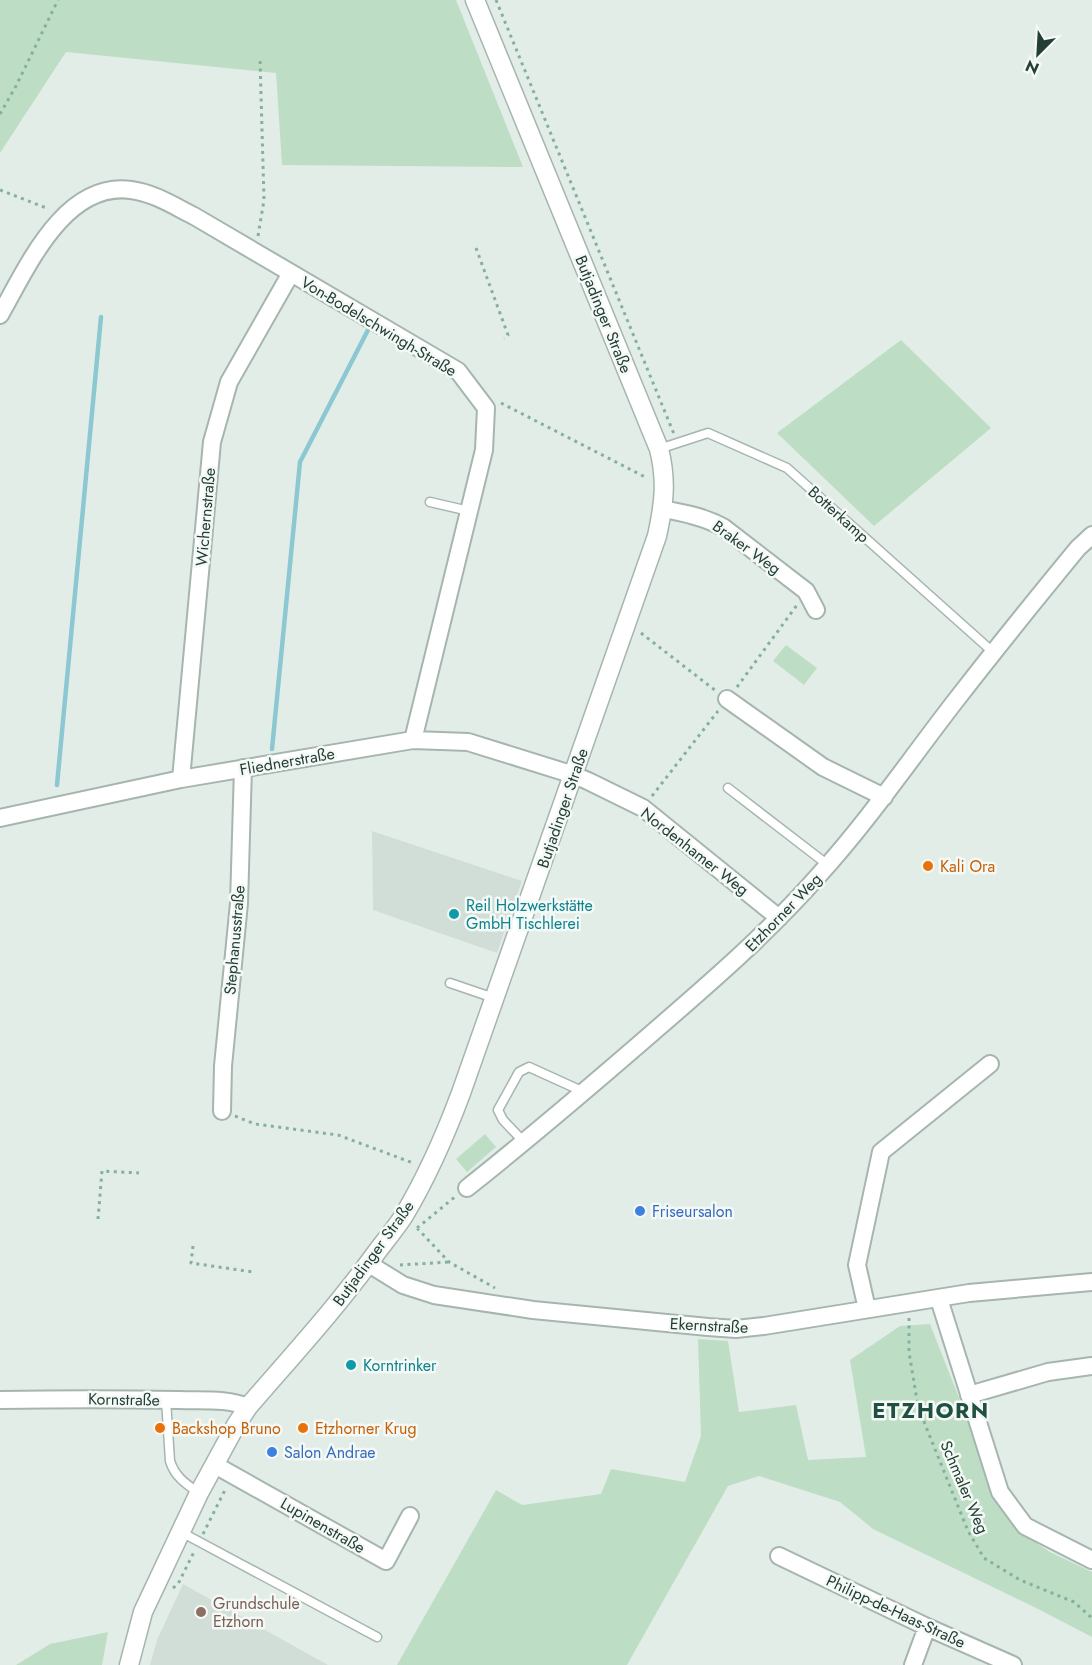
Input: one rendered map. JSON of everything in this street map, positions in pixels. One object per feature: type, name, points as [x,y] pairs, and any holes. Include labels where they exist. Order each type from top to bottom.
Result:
[{"type":"street","name":"Butjadinger Straße","points":[[129,1665],[143,1612],[199,1493],[236,1425],[248,1407],[369,1264],[402,1218],[430,1169],[447,1132],[574,775],[657,536],[663,509],[664,469],[659,449],[475,0]]},
{"type":"street","name":"Von-Bodelschwingh-Straße","points":[[0,315],[41,244],[65,215],[93,196],[112,189],[130,190],[152,195],[194,216],[458,371],[486,408]]},
{"type":"street","name":"Wichernstraße","points":[[181,779],[212,442],[229,382],[291,273]]},
{"type":"street","points":[[412,740],[484,450],[486,408]]},
{"type":"street","name":"Braker Weg","points":[[663,509],[694,515],[723,527],[807,591],[816,610]]},
{"type":"street","name":"Etzhorner Weg","points":[[467,1188],[584,1092],[726,969],[779,918],[828,865],[884,797],[953,704],[1078,548],[1092,535]]},
{"type":"street","points":[[727,699],[823,767],[884,797]]},
{"type":"street","name":"Fliednerstraße","points":[[0,818],[181,779],[412,740],[468,742],[574,775]]},
{"type":"street","name":"Stephanusstraße","points":[[222,1111],[223,1066],[239,903],[243,768]]},
{"type":"street","name":"Nordenhamer Weg","points":[[574,775],[643,808],[779,918]]},
{"type":"street","points":[[867,1309],[858,1265],[881,1152],[990,1064]]},
{"type":"street","name":"Ekernstraße","points":[[369,1264],[403,1285],[434,1295],[533,1310],[736,1329],[977,1292],[1092,1282]]},
{"type":"street","points":[[939,1299],[1000,1492],[1024,1526],[1092,1560]]},
{"type":"street","points":[[969,1395],[1048,1372],[1092,1366]]},
{"type":"street","name":"Kornstraße","points":[[0,1400],[80,1398],[166,1400],[231,1402],[248,1407]]},
{"type":"street","name":"Lupinenstraße","points":[[215,1465],[386,1561],[410,1516]]},
{"type":"street","name":"Philipp-de-Haas-Straße","points":[[779,1556],[927,1628],[1013,1665]]},
{"type":"street","points":[[914,1665],[927,1628]]},
{"type":"lane","name":"Botterkamp","points":[[659,449],[708,433],[787,468],[994,653]]},
{"type":"lane","points":[[430,502],[469,512]]},
{"type":"lane","points":[[728,788],[828,865]]},
{"type":"lane","points":[[450,983],[495,998]]},
{"type":"lane","points":[[524,1143],[503,1120],[498,1110],[519,1072],[529,1067],[584,1092]]},
{"type":"lane","points":[[166,1400],[170,1461],[173,1471],[199,1493]]},
{"type":"lane","points":[[181,1532],[377,1637]]},
{"type":"path","points":[[0,114],[58,0]]},
{"type":"path","points":[[496,0],[678,443]]},
{"type":"path","points":[[254,253],[264,200],[260,58]]},
{"type":"path","points":[[0,190],[65,215]]},
{"type":"path","points":[[477,248],[508,335],[504,338]]},
{"type":"path","points":[[486,408],[501,403],[665,487]]},
{"type":"path","points":[[627,622],[727,699]]},
{"type":"path","points":[[222,1111],[255,1124],[338,1135],[430,1169]]},
{"type":"path","points":[[98,1219],[102,1171],[139,1173]]},
{"type":"path","points":[[467,1188],[415,1227],[449,1262],[496,1288]]},
{"type":"path","points":[[193,1246],[191,1263],[253,1272]]},
{"type":"path","points":[[399,1265],[449,1262]]},
{"type":"path","name":"Schmaler Weg","points":[[910,1302],[909,1352],[918,1407],[968,1531],[984,1558],[1020,1580],[1074,1602],[1092,1618]]},
{"type":"path","points":[[168,1592],[178,1584],[233,1474]]},
{"type":"shaded area","points":[[372,831],[522,881],[497,953],[373,910]]},
{"type":"shaded area","name":"Grundschule Etzhorn","points":[[183,1584],[328,1665],[150,1665],[157,1640]]},
{"type":"green space","points":[[0,0],[456,0],[523,167],[282,165],[276,73],[66,52],[0,153]]},
{"type":"green space","points":[[901,340],[991,428],[874,526],[777,433]]},
{"type":"green space","points":[[786,645],[817,668],[804,685],[773,661]]},
{"type":"green space","points":[[485,1134],[496,1147],[467,1172],[456,1159]]},
{"type":"green space","points":[[930,1324],[965,1413],[993,1496],[1017,1530],[1050,1552],[1092,1572],[1092,1637],[873,1529],[840,1502],[759,1476],[728,1486],[627,1665],[397,1665],[496,1490],[522,1505],[601,1494],[611,1469],[685,1482],[701,1436],[698,1339],[728,1341],[739,1412],[796,1405],[808,1460],[866,1457],[850,1360],[900,1326]]},
{"type":"green space","points":[[108,1632],[102,1665],[16,1665],[50,1644]]},
{"type":"waterway","points":[[57,785],[101,317]]},
{"type":"waterway","points":[[272,749],[300,462],[368,330]]},
{"type":"place","name":"Kali Ora","points":[[928,866]]},
{"type":"place","name":"Reil Holzwerkstätte GmbH Tischlerei","points":[[454,914]]},
{"type":"place","name":"Friseursalon","points":[[640,1211]]},
{"type":"place","name":"Korntrinker","points":[[351,1365]]},
{"type":"place","name":"Backshop Bruno","points":[[160,1428]]},
{"type":"place","name":"Etzhorner Krug","points":[[303,1428]]},
{"type":"place","name":"Salon Andrae","points":[[272,1452]]},
{"type":"place","name":"Grundschule Etzhorn","points":[[201,1612]]},
{"type":"district","name":"ETZHORN","points":[[931,1410]]}]
